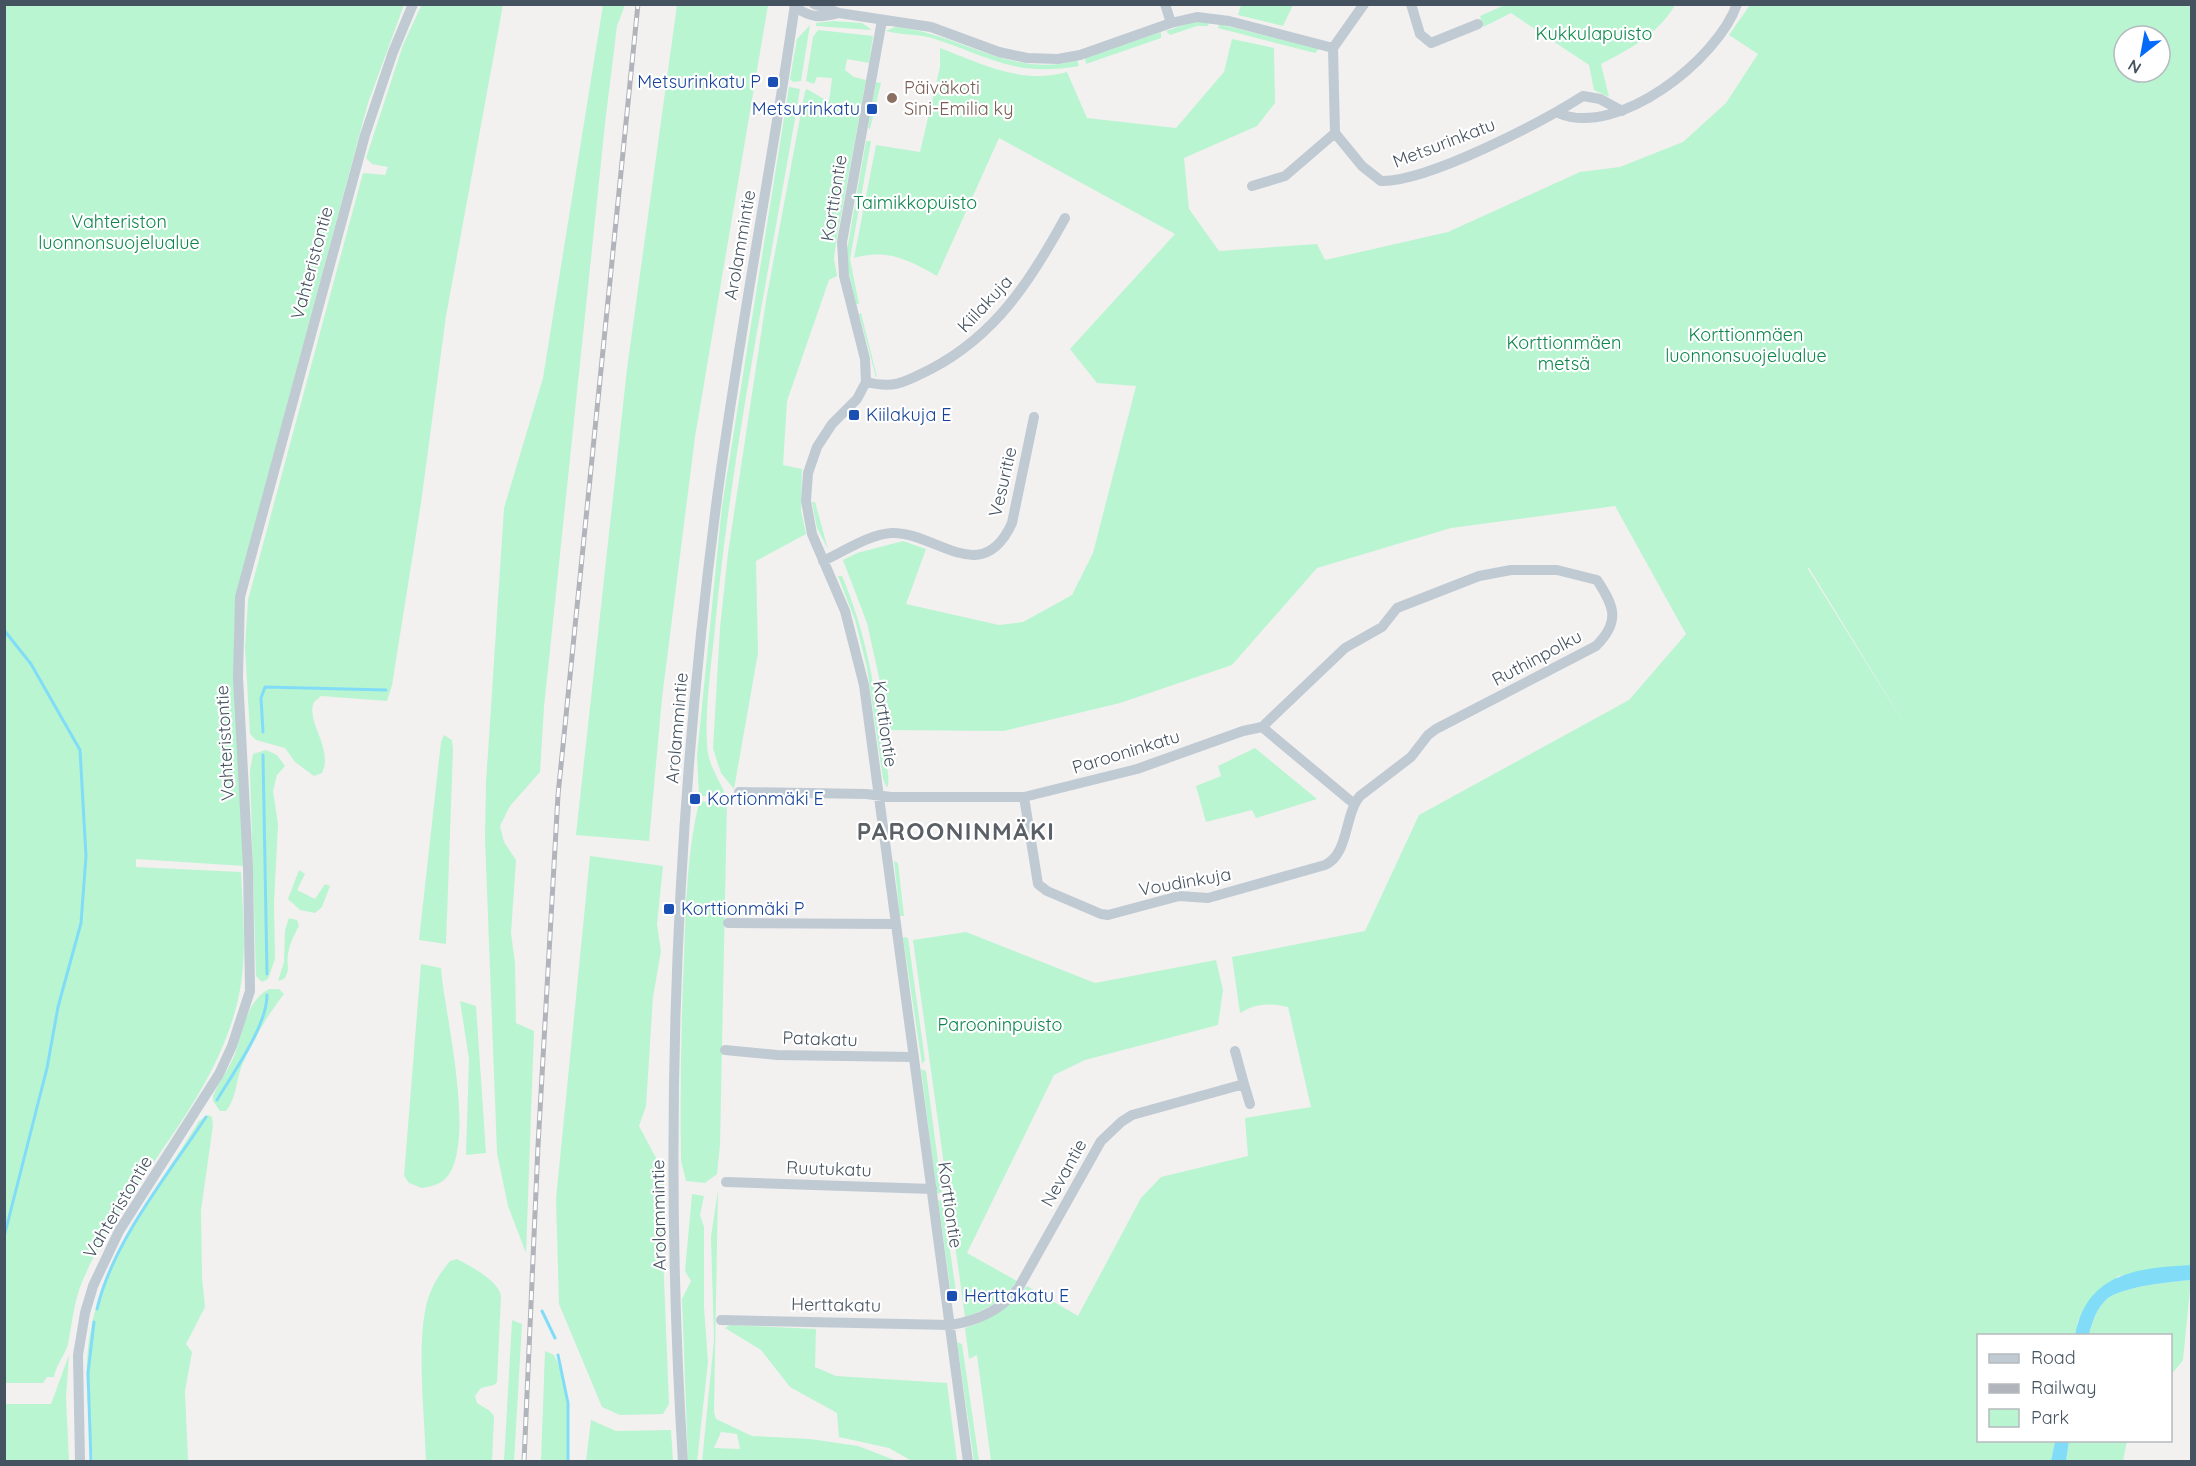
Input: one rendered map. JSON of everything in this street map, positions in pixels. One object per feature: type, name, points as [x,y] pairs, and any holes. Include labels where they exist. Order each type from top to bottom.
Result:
[{"type":"street","name":"Vahteristontie","points":[[80,1461],[78,1355],[85,1313],[93,1286],[119,1230],[219,1074],[232,1046],[250,991],[249,878],[238,678],[240,597],[359,155],[393,52],[413,4]]},
{"type":"street","points":[[814,4],[839,13],[931,27],[1014,57],[1041,59],[1080,55],[1171,22],[1197,16],[1214,17],[1333,48]]},
{"type":"street","points":[[1165,4],[1171,22]]},
{"type":"street","points":[[1252,186],[1285,176],[1335,133],[1333,48],[1364,4]]},
{"type":"street","points":[[1411,4],[1419,34],[1431,44],[1478,24]]},
{"type":"street","points":[[1558,113],[1581,117],[1622,111],[1663,89],[1715,41],[1730,20],[1737,4]]},
{"type":"street","points":[[799,5],[814,17],[839,13]]},
{"type":"street","name":"Arolammintie","points":[[683,1461],[678,1358],[675,1106],[677,979],[687,798],[716,507],[799,5]]},
{"type":"street","name":"Korttiontie","points":[[882,20],[842,242],[843,269],[865,359],[866,382],[857,399],[826,431],[817,447],[808,473],[808,516],[823,561],[845,611],[864,685],[968,1461]]},
{"type":"street","name":"Metsurinkatu","points":[[1335,133],[1368,172],[1381,181],[1392,181],[1455,160],[1558,113],[1583,96],[1600,99],[1622,111]]},
{"type":"street","name":"Kiilakuja","points":[[866,382],[889,386],[900,385],[947,360],[974,342],[1013,303],[1030,280],[1065,218]]},
{"type":"street","name":"Vesuritie","points":[[823,561],[890,533],[911,536],[965,556],[994,548],[1008,534],[1012,523],[1034,417]]},
{"type":"street","name":"Ruthinpolku","points":[[1262,727],[1345,648],[1382,627],[1397,608],[1479,576],[1512,570],[1557,570],[1597,580],[1614,610],[1604,638],[1596,646],[1436,729],[1428,735],[1411,757],[1353,804]]},
{"type":"street","points":[[1262,727],[1353,804]]},
{"type":"street","name":"Parooninkatu","points":[[739,792],[1024,797],[1137,769],[1243,730],[1262,727]]},
{"type":"street","name":"Voudinkuja","points":[[1024,797],[1038,884],[1047,891],[1108,915],[1179,896],[1208,897],[1325,865],[1339,851],[1353,804]]},
{"type":"street","points":[[728,923],[895,924]]},
{"type":"street","name":"Patakatu","points":[[725,1050],[788,1055],[914,1057]]},
{"type":"street","points":[[1235,1051],[1250,1104]]},
{"type":"street","name":"Nevantie","points":[[950,1324],[986,1315],[1010,1299],[1026,1277],[1093,1152],[1121,1122],[1132,1115],[1244,1084]]},
{"type":"street","name":"Ruutukatu","points":[[726,1182],[932,1189]]},
{"type":"street","name":"Herttakatu","points":[[721,1320],[950,1324]]},
{"type":"green space","points":[[422,4],[503,5],[446,316],[421,503],[392,685],[387,701],[321,696],[314,702],[313,718],[325,754],[325,764],[322,773],[314,776],[295,762],[285,748],[256,740],[250,734],[245,647],[248,600],[363,173],[385,175],[388,167],[372,164],[366,158],[403,45]]},
{"type":"green space","points":[[1241,4],[1293,5],[1283,26],[1238,15]]},
{"type":"green space","name":"Vahteriston luonnonsuojelualue","points":[[4,5],[404,5],[368,103],[237,592],[234,632],[244,866],[136,859],[136,867],[241,872],[244,954],[237,1004],[225,1042],[208,1078],[100,1246],[79,1289],[67,1348],[54,1377],[47,1377],[43,1383],[4,1383]]},
{"type":"green space","points":[[603,5],[625,5],[617,26],[606,115],[544,707],[540,772],[510,806],[500,826],[504,842],[516,860],[511,933],[515,963],[516,1023],[534,1031],[526,1253],[508,1206],[497,1153],[485,838],[486,783],[504,508],[543,378]]},
{"type":"green space","points":[[677,5],[768,5],[695,437],[662,698],[649,841],[576,835],[627,369]]},
{"type":"green space","name":"Kukkulapuisto","points":[[1505,5],[1675,5],[1652,32],[1601,64],[1609,97],[1594,90],[1589,65],[1511,13],[1483,27],[1480,16]]},
{"type":"green space","points":[[1750,5],[2191,5],[2191,1265],[2118,1276],[2078,1320],[2075,1334],[1977,1334],[1977,1442],[2055,1442],[2051,1461],[991,1461],[977,1355],[969,1359],[965,1328],[999,1312],[1014,1301],[1027,1286],[1078,1316],[1141,1198],[1161,1177],[1248,1156],[1245,1118],[1311,1107],[1288,1007],[1263,1005],[1240,1013],[1232,957],[1365,931],[1419,815],[1629,700],[1686,634],[1615,506],[1451,528],[1317,568],[1232,665],[1120,703],[1004,731],[884,730],[879,677],[867,623],[843,560],[857,553],[903,541],[926,549],[906,604],[999,625],[1023,622],[1072,595],[1093,553],[1136,386],[1097,383],[1070,349],[1175,234],[999,138],[937,276],[897,257],[866,255],[854,258],[876,145],[920,152],[940,67],[940,48],[1002,71],[1034,76],[1067,72],[1087,118],[1176,128],[1224,72],[1232,39],[1274,48],[1275,103],[1257,126],[1184,158],[1189,209],[1219,251],[1317,244],[1325,260],[1448,232],[1580,172],[1620,167],[1683,142],[1726,103],[1758,54],[1729,35]],"holes":[[[1808,568],[1809,568],[1913,738],[1808,569]]]},
{"type":"green space","points":[[833,21],[862,23],[872,30],[816,26],[816,23]]},
{"type":"green space","points":[[1196,21],[1209,22],[1208,26],[1197,26],[1170,35],[1166,31]]},
{"type":"green space","points":[[1219,24],[1319,49],[1315,53],[1218,28]]},
{"type":"green space","points":[[810,25],[801,81],[793,82],[790,79],[797,39]]},
{"type":"green space","points":[[895,27],[941,37],[1008,60],[1053,65],[1077,60],[1079,66],[1056,69],[1019,67],[932,38],[886,31]]},
{"type":"green space","points":[[818,30],[873,36],[869,63],[847,59],[845,70],[854,77],[866,80],[836,243],[834,259],[837,276],[829,280],[787,401],[783,465],[802,469],[801,510],[806,534],[756,561],[758,653],[734,789],[721,773],[713,749],[720,628],[728,553],[766,301],[805,91],[807,89],[829,102],[832,78],[817,77],[814,84],[806,81],[813,37]]},
{"type":"green space","points":[[1161,32],[1161,38],[1086,64],[1085,58]]},
{"type":"green space","points":[[876,82],[881,83],[870,129],[868,128]]},
{"type":"green space","points":[[789,87],[800,89],[741,424],[722,559],[708,694],[709,758],[726,796],[699,796],[697,756],[722,506]]},
{"type":"green space","points":[[866,141],[871,141],[850,259],[859,304],[856,304],[847,265],[847,250]]},
{"type":"green space","points":[[861,313],[877,377],[859,314]]},
{"type":"green space","points":[[812,502],[815,502],[828,549],[817,528]]},
{"type":"green space","points":[[838,576],[842,576],[850,597],[868,660],[887,768],[887,788],[883,779],[867,668],[855,620]]},
{"type":"green space","points":[[444,735],[452,740],[453,750],[446,944],[419,940],[441,742]]},
{"type":"green space","points":[[1255,748],[1317,799],[1256,818],[1252,810],[1206,822],[1196,786],[1221,776],[1218,766]]},
{"type":"green space","points":[[266,750],[277,755],[285,766],[277,775],[273,791],[278,824],[274,903],[275,959],[268,979],[262,982],[256,976],[250,770],[253,754]]},
{"type":"green space","points":[[727,801],[720,1145],[717,1174],[705,1183],[686,1181],[681,1161],[681,1033],[686,898],[692,840],[699,802]]},
{"type":"green space","points":[[590,856],[663,866],[657,924],[661,951],[653,997],[646,1106],[639,1126],[664,1173],[662,1229],[669,1404],[663,1414],[620,1415],[602,1407],[559,1304],[556,1199]]},
{"type":"green space","points":[[894,861],[898,863],[904,916],[900,916]]},
{"type":"green space","points":[[299,870],[305,874],[297,890],[315,899],[325,884],[330,886],[322,907],[315,913],[300,910],[288,899]]},
{"type":"green space","points":[[289,918],[297,920],[299,926],[289,950],[287,972],[284,979],[278,981],[284,962],[285,930]]},
{"type":"green space","name":"Parooninpuisto","points":[[966,932],[1095,983],[1216,960],[1223,990],[1218,1025],[1085,1060],[1054,1075],[967,1253],[1017,1281],[994,1304],[965,1317],[913,940]]},
{"type":"green space","points":[[903,938],[908,938],[925,1060],[922,1064]]},
{"type":"green space","points":[[421,964],[441,968],[457,1079],[459,1111],[459,1140],[454,1164],[444,1180],[422,1188],[409,1183],[404,1176]]},
{"type":"green space","points":[[269,989],[279,989],[284,994],[266,1019],[247,1054],[230,1106],[226,1111],[220,1111],[213,1101],[213,1096],[235,1054],[250,1009],[261,994]]},
{"type":"green space","points":[[460,1001],[476,1006],[486,1153],[466,1155],[469,1059]]},
{"type":"green space","points":[[921,1069],[926,1071],[942,1192],[937,1194]]},
{"type":"green space","points":[[208,1115],[212,1117],[213,1125],[201,1210],[205,1307],[186,1344],[192,1352],[185,1391],[188,1461],[93,1461],[87,1399],[87,1361],[91,1327],[100,1295],[112,1264],[144,1206],[199,1121]]},
{"type":"green space","points":[[718,1190],[714,1412],[716,1419],[752,1436],[810,1439],[858,1446],[897,1461],[702,1462],[714,1340],[711,1237]],"holes":[[[721,1432],[737,1434],[740,1449],[714,1448]]]},
{"type":"green space","points":[[692,1194],[704,1196],[700,1215],[704,1227],[704,1307],[708,1362],[697,1462],[688,1461],[682,1299],[691,1281],[685,1271]]},
{"type":"green space","points":[[938,1200],[943,1201],[956,1292],[951,1293]]},
{"type":"green space","points":[[457,1259],[495,1284],[501,1296],[497,1382],[481,1388],[475,1396],[477,1403],[494,1416],[492,1461],[426,1461],[422,1354],[425,1312],[435,1282],[450,1261]]},
{"type":"green space","points":[[2191,1280],[2183,1360],[2172,1374],[2172,1334],[2090,1334],[2096,1315],[2108,1298],[2126,1290]]},
{"type":"green space","points":[[512,1320],[522,1324],[514,1461],[504,1461]]},
{"type":"green space","points":[[730,1325],[816,1329],[815,1367],[836,1376],[947,1383],[957,1461],[912,1461],[889,1448],[839,1437],[837,1413],[790,1387],[761,1350],[725,1328]]},
{"type":"green space","points":[[957,1342],[962,1344],[979,1461],[974,1461]]},
{"type":"green space","points":[[545,1351],[554,1355],[560,1368],[566,1394],[567,1461],[541,1461]]},
{"type":"green space","points":[[69,1355],[66,1398],[69,1461],[5,1461],[5,1404],[51,1404]]},
{"type":"green space","points":[[591,1420],[616,1431],[671,1430],[673,1461],[586,1461]]},
{"type":"green space","points":[[2069,1442],[2127,1442],[2123,1461],[2066,1461]]},
{"type":"water","points":[[2191,1265],[2191,1280],[2160,1283],[2116,1294],[2108,1298],[2098,1310],[2089,1334],[2075,1334],[2081,1314],[2090,1298],[2102,1286],[2133,1272]]},
{"type":"water","points":[[2055,1442],[2069,1442],[2066,1461],[2051,1461]]},
{"type":"waterway","points":[[4,630],[31,664],[80,750],[86,856],[81,923],[58,1007],[47,1068],[4,1237]]},
{"type":"waterway","points":[[263,732],[261,698],[265,687],[386,690]]},
{"type":"waterway","points":[[263,755],[267,974]]},
{"type":"waterway","points":[[217,1100],[255,1035],[266,1007],[267,995]]},
{"type":"waterway","points":[[97,1309],[115,1258],[128,1234],[206,1117]]},
{"type":"waterway","points":[[542,1311],[555,1338]]},
{"type":"waterway","points":[[91,1462],[88,1373],[94,1322]]},
{"type":"waterway","points":[[558,1355],[568,1403],[568,1462]]},
{"type":"railway","points":[[524,1462],[538,1146],[558,795],[638,4]]},
{"type":"place","name":"Metsurinkatu P","points":[[773,82]]},
{"type":"place","name":"Päiväkoti Sini-Emilia ky","points":[[892,98]]},
{"type":"place","name":"Metsurinkatu","points":[[872,109]]},
{"type":"place","name":"Kiilakuja E","points":[[854,415]]},
{"type":"place","name":"Kortionmäki E","points":[[695,799]]},
{"type":"place","name":"Korttionmäki P","points":[[669,909]]},
{"type":"place","name":"Herttakatu E","points":[[952,1296]]},
{"type":"district","name":"PAROONINMÄKI","points":[[956,832]]},
{"type":"park label","name":"Taimikkopuisto","points":[[915,203]]},
{"type":"park label","name":"Korttionmäen luonnonsuojelualue","points":[[1746,345]]},
{"type":"park label","name":"Korttionmäen metsä","points":[[1564,353]]}]
